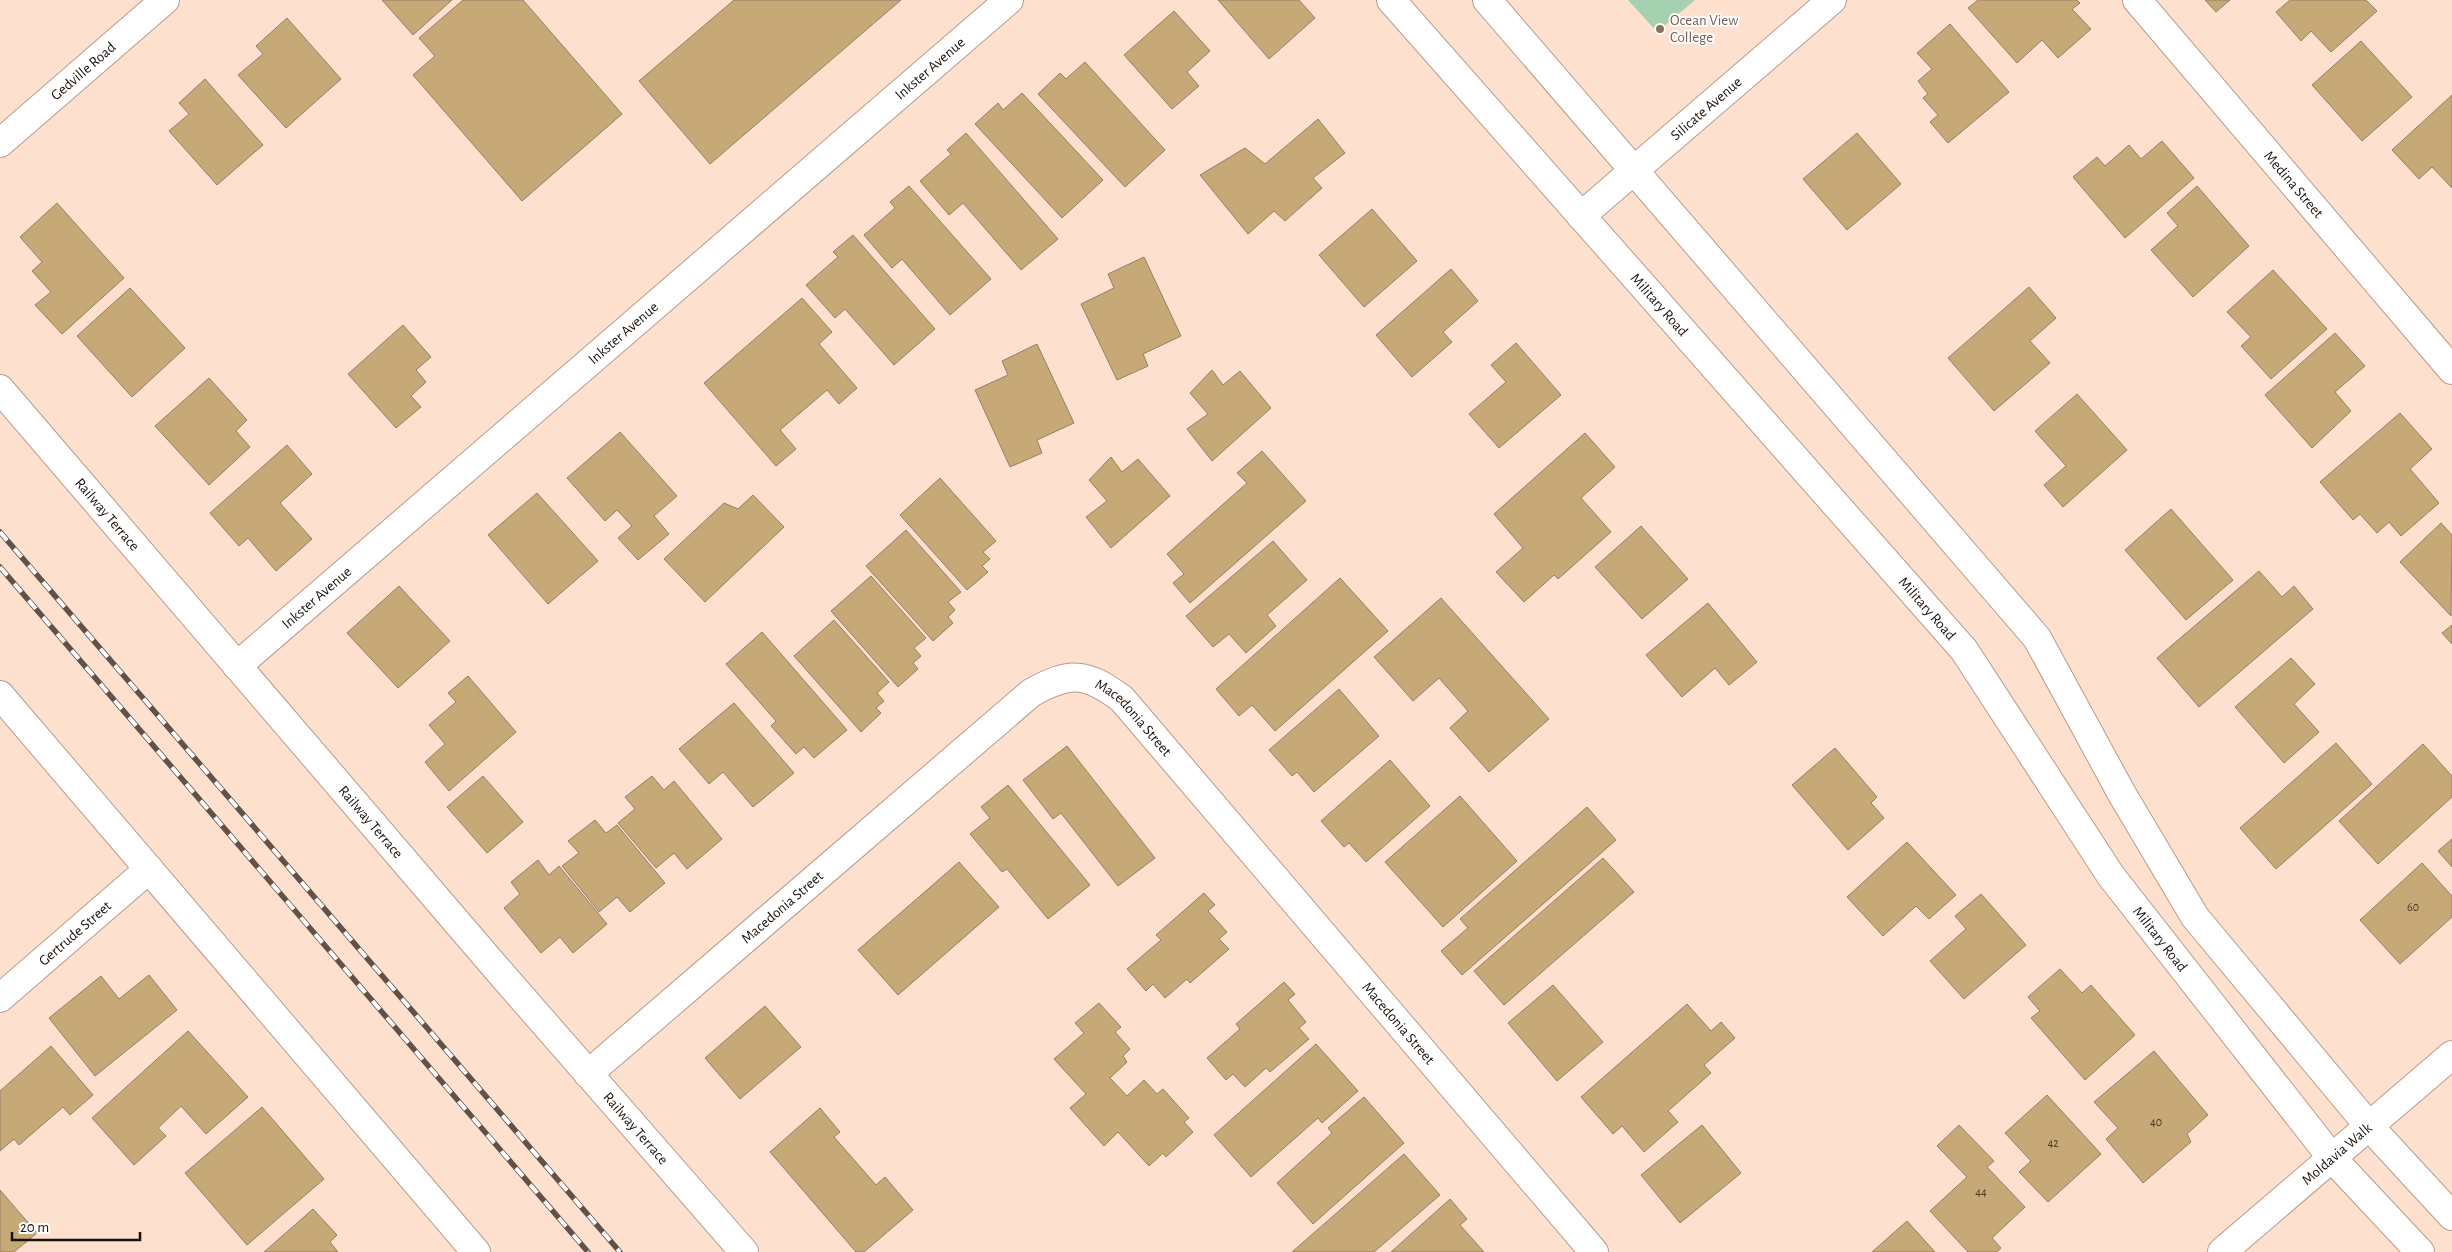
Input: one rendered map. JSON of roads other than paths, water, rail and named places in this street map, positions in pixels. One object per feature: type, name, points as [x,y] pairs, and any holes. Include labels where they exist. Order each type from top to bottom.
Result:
[{"type":"street","name":"Gedville Road","points":[[0,143],[166,0]]},
{"type":"street","name":"Inkster Avenue","points":[[237,666],[1009,0]]},
{"type":"street","name":"Military Road","points":[[1390,0],[1964,650],[2111,876],[2332,1158],[2420,1252]]},
{"type":"street","points":[[1487,0],[2037,638],[2122,794],[2195,917],[2370,1126],[2452,1216]]},
{"type":"street","name":"Silicate Avenue","points":[[1581,216],[1832,0]]},
{"type":"street","name":"Medina Street","points":[[2137,0],[2452,370]]},
{"type":"street","name":"Railway Terrace","points":[[0,389],[588,1074],[744,1252]]},
{"type":"street","name":"Macedonia Street","points":[[588,1074],[1031,693],[1053,680],[1078,677],[1100,683],[1122,698],[1594,1252]]},
{"type":"street","points":[[0,695],[476,1252]]},
{"type":"street","name":"Gertrude Street","points":[[0,998],[149,869]]},
{"type":"street","name":"Moldavia Walk","points":[[2222,1252],[2452,1055]]},
{"type":"railway","points":[[0,532],[620,1252]]},
{"type":"railway","points":[[0,567],[588,1252]]},
{"type":"place","name":"Ocean View College","points":[[1660,29]]}]
